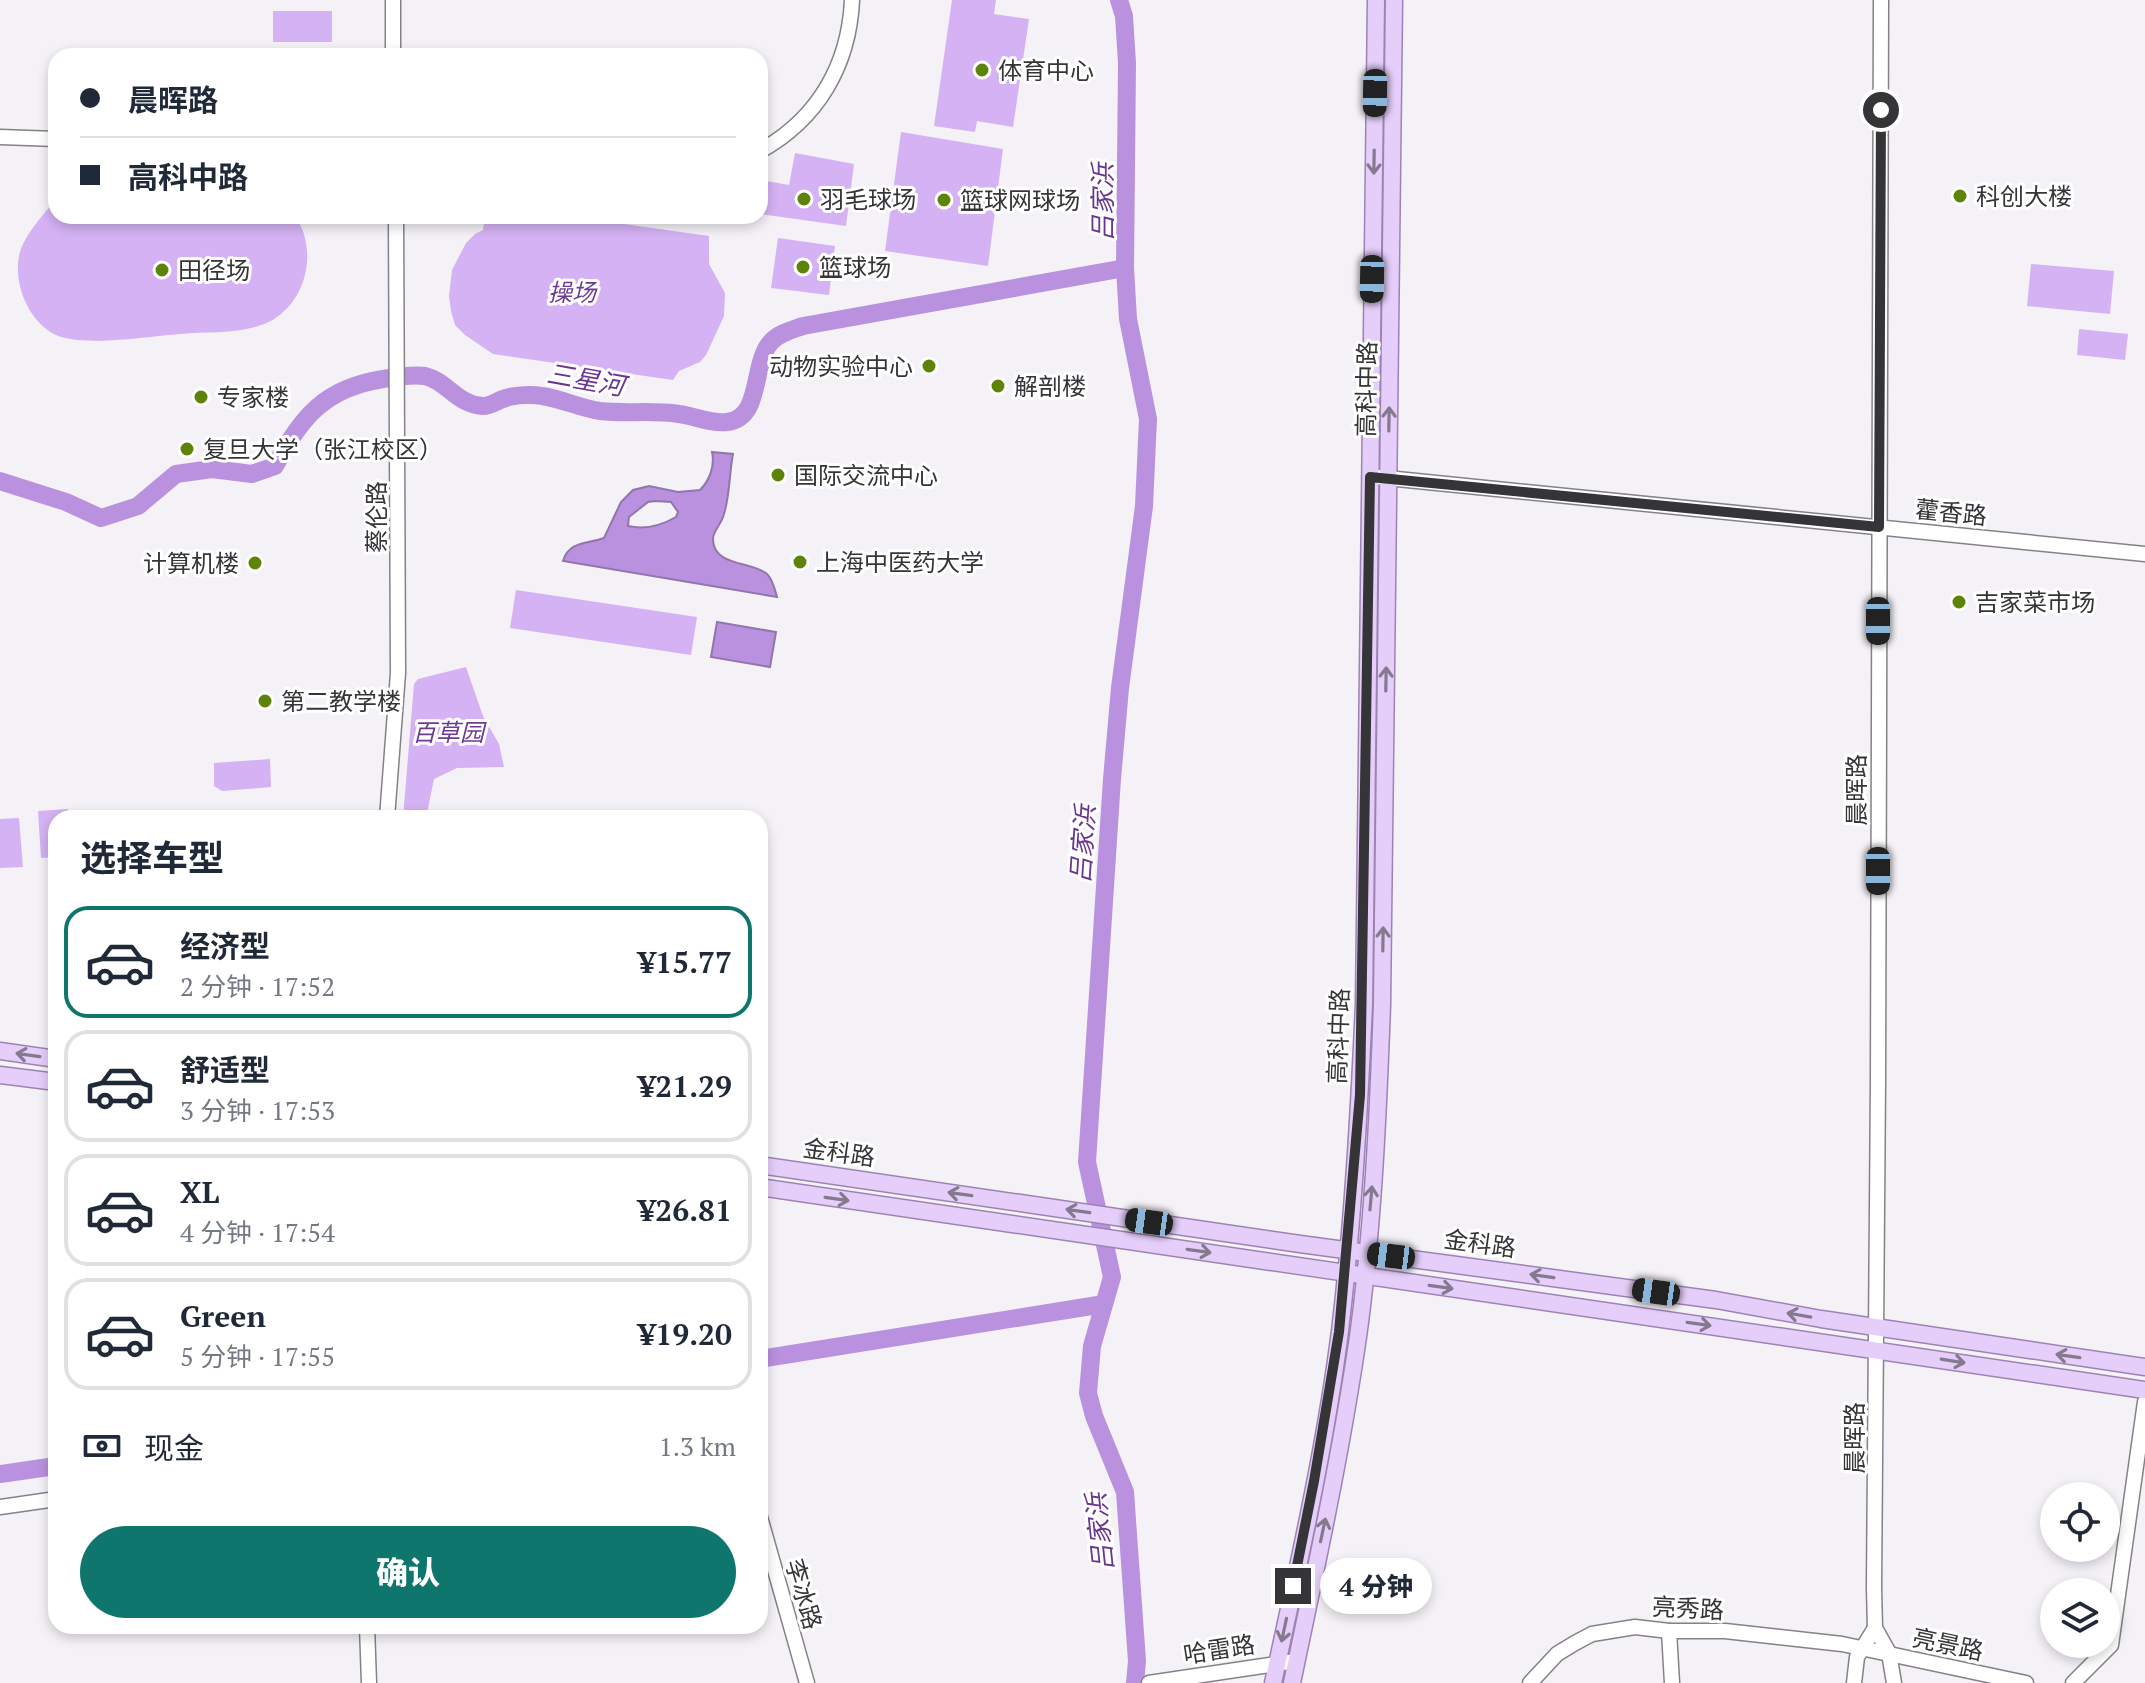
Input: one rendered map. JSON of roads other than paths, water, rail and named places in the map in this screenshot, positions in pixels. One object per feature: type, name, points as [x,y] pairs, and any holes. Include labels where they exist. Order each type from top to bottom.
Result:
[{"type":"main road","name":"高科中路","points":[[1273,1683],[1317,1467],[1339,1332],[1360,1095],[1364,1004],[1376,0]]},
{"type":"main road","name":"高科中路","points":[[1292,1683],[1340,1443],[1358,1335],[1379,1097],[1394,0]]},
{"type":"main road","points":[[0,1051],[48,1058]]},
{"type":"main road","points":[[0,1075],[48,1081]]},
{"type":"main road","name":"金科路","points":[[768,1166],[1716,1300],[2145,1367]]},
{"type":"main road","name":"金科路","points":[[768,1188],[2145,1390]]},
{"type":"street","points":[[393,0],[393,48]]},
{"type":"street","points":[[768,137],[796,118],[824,83],[839,47],[845,0]]},
{"type":"street","points":[[768,146],[801,122],[830,86],[845,48],[852,0]]},
{"type":"street","name":"晨晖路","points":[[1881,0],[1875,1628],[1889,1653],[1894,1683]]},
{"type":"street","points":[[0,137],[48,139]]},
{"type":"street","name":"蔡伦路","points":[[388,810],[398,673],[393,224]]},
{"type":"street","name":"蔡伦路","points":[[380,810],[389,684],[395,398]]},
{"type":"street","name":"藿香路","points":[[1370,477],[2145,554]]},
{"type":"street","points":[[2073,1683],[2111,1645],[2145,1402]]},
{"type":"street","points":[[0,1507],[48,1500]]},
{"type":"street","name":"李冰路","points":[[768,1545],[807,1683]]},
{"type":"street","name":"亮秀路","points":[[1530,1683],[1557,1654],[1592,1634],[1635,1627],[1669,1631],[1725,1631],[1861,1647]]},
{"type":"street","points":[[1854,1683],[1854,1669],[1861,1647],[1875,1628]]},
{"type":"street","points":[[1669,1631],[1672,1683]]},
{"type":"street","points":[[361,1634],[362,1683]]},
{"type":"street","points":[[367,1634],[369,1683]]},
{"type":"street","name":"亮景路","points":[[1861,1647],[2026,1683]]},
{"type":"street","name":"哈雷路","points":[[1152,1682],[1296,1661]]},
{"type":"waterway","name":"吕家浜","points":[[1119,0],[1124,16],[1127,63],[1125,268],[1128,319],[1148,419],[1144,506],[1120,688],[1112,779],[1087,1162],[1112,1277],[1092,1346],[1088,1393],[1094,1416],[1125,1492],[1137,1661],[1135,1683]]},
{"type":"waterway","name":"三星河","points":[[0,481],[66,502],[101,518],[138,506],[176,474],[212,469],[252,474],[275,466],[305,419],[330,398],[363,383],[410,376],[433,379],[466,401],[483,406],[510,397],[533,395],[600,411],[669,413],[727,422],[746,411],[765,351],[774,339],[790,330],[1125,268]]},
{"type":"waterway","points":[[768,1358],[1104,1304]]},
{"type":"waterway","points":[[0,1474],[48,1467]]},
{"type":"place","name":"体育中心","points":[[982,70]]},
{"type":"place","name":"科创大楼","points":[[1960,196]]},
{"type":"place","name":"羽毛球场","points":[[804,199]]},
{"type":"place","name":"篮球网球场","points":[[944,200]]},
{"type":"place","name":"篮球场","points":[[803,267]]},
{"type":"place","name":"田径场","points":[[162,270]]},
{"type":"place","name":"动物实验中心","points":[[929,366]]},
{"type":"place","name":"解剖楼","points":[[998,386]]},
{"type":"place","name":"专家楼","points":[[201,397]]},
{"type":"place","name":"复旦大学（张江校区）","points":[[187,449]]},
{"type":"place","name":"国际交流中心","points":[[778,475]]},
{"type":"place","name":"上海中医药大学","points":[[800,562]]},
{"type":"place","name":"计算机楼","points":[[255,563]]},
{"type":"place","name":"吉家菜市场","points":[[1959,602]]},
{"type":"place","name":"第二教学楼","points":[[265,701]]},
{"type":"park label","name":"操场","points":[[572,292]]},
{"type":"park label","name":"百草园","points":[[448,732]]}]
